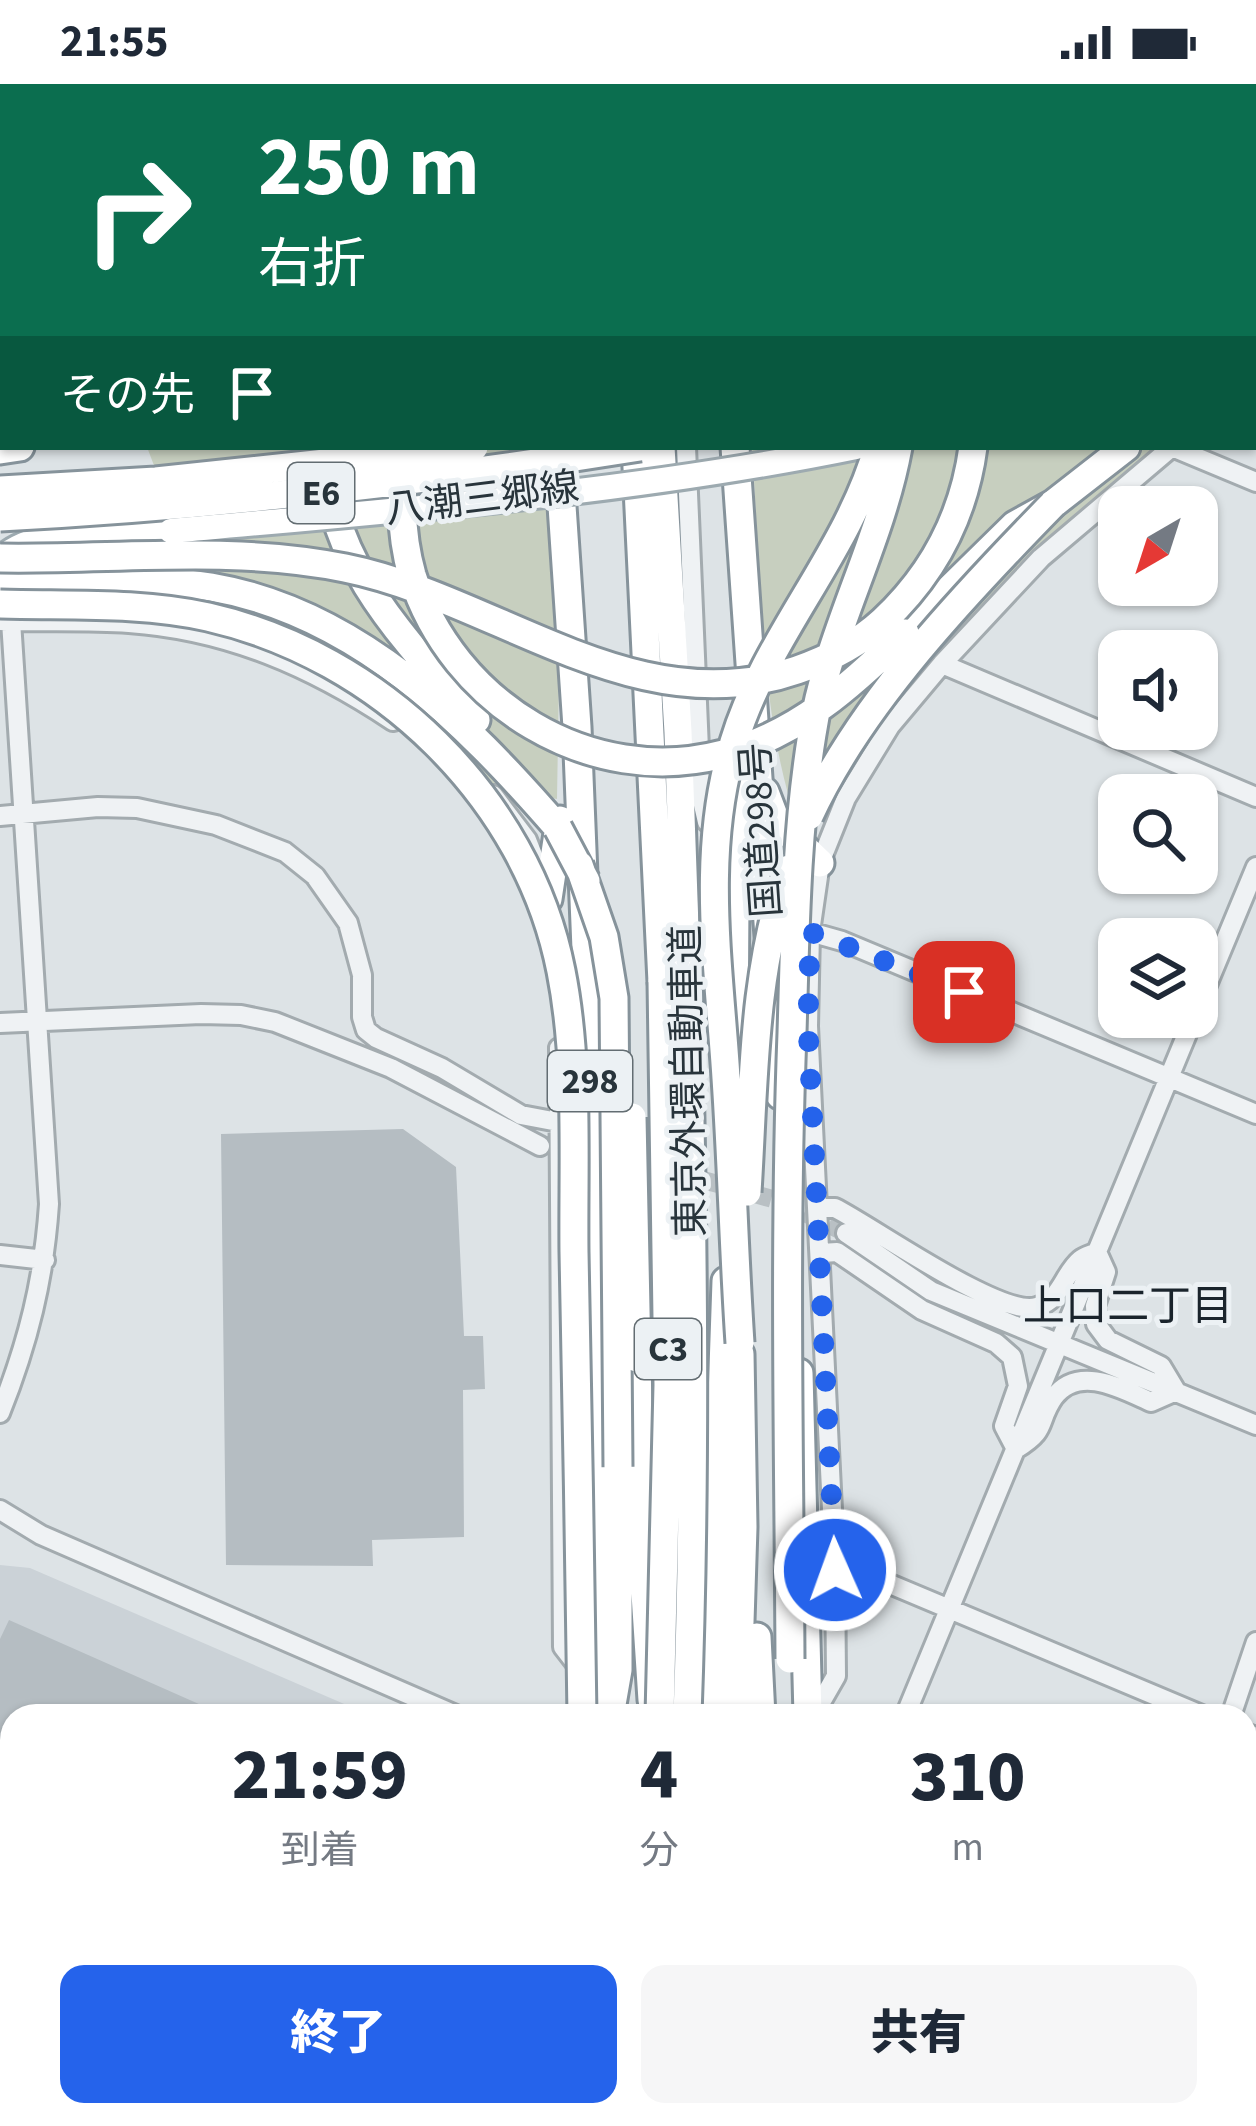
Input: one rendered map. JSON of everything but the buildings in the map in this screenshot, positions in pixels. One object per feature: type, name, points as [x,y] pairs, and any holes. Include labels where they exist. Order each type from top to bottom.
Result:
[{"type":"highway","points":[[325,450],[330,507],[363,581],[392,622],[508,757],[558,828],[615,956],[627,1021],[640,1517],[656,1704]]},
{"type":"highway","points":[[406,450],[401,502],[412,574],[430,619],[456,660],[495,700],[542,732],[592,752],[643,760],[720,755],[764,740],[804,718],[849,686],[1016,525],[1053,504],[1122,450]]},
{"type":"highway","name":"E6","points":[[0,490],[156,482],[447,450]]},
{"type":"highway","name":"298","points":[[558,450],[577,727],[589,1023],[597,1704]]},
{"type":"highway","name":"E6","points":[[0,517],[323,493],[617,450]]},
{"type":"highway","name":"東京外環自動車道","points":[[638,450],[694,1287],[687,1704]]},
{"type":"highway","name":"東京外環自動車道","points":[[657,1704],[668,1385],[678,732],[661,450]]},
{"type":"highway","name":"国道298号","points":[[735,450],[803,1426],[810,1704]]},
{"type":"highway","points":[[740,1343],[716,928],[714,861],[719,810],[750,697],[843,531],[877,450]]},
{"type":"highway","points":[[789,1704],[785,1207],[803,820],[812,732],[823,681],[897,450]]},
{"type":"highway","points":[[0,559],[252,557],[320,563],[399,581],[625,672],[683,683],[748,682],[780,676],[844,650],[890,614],[914,588],[949,533],[970,473],[973,450]]},
{"type":"highway","points":[[712,1704],[730,1528],[753,1072],[774,916],[795,850],[826,781],[875,708],[1053,504]]},
{"type":"highway","points":[[737,1704],[730,1528],[735,590],[741,527]]},
{"type":"highway","points":[[0,579],[208,587],[315,619],[361,645],[428,697],[510,774],[558,828]]},
{"type":"highway","points":[[4,615],[137,608],[202,616],[322,658],[378,694],[430,736],[479,794],[519,857],[554,940],[567,1013],[597,1704]]},
{"type":"highway","points":[[548,899],[577,727]]},
{"type":"highway","points":[[757,765],[776,821],[820,863]]},
{"type":"highway","points":[[578,865],[604,938],[614,998],[618,1670],[600,1704]]},
{"type":"highway","points":[[730,1528],[756,1592],[761,1704]]},
{"type":"main road","name":"八潮三郷線","points":[[34,538],[430,508],[841,450]]},
{"type":"main road","points":[[0,501],[11,530],[34,538]]},
{"type":"main road","points":[[0,559],[34,538]]},
{"type":"street","points":[[686,450],[701,796],[707,821],[736,846]]},
{"type":"street","points":[[818,1704],[836,1676],[822,1253],[808,1026],[810,932],[820,863],[846,798],[890,726],[942,664],[1040,558],[1168,450]]},
{"type":"street","points":[[1179,450],[1256,482]]},
{"type":"street","points":[[0,1413],[25,1349],[45,1260],[49,1204],[25,814],[4,615],[159,626],[243,644],[303,667],[392,721],[497,798],[527,840],[548,899],[560,1005],[563,1647],[594,1704]]},
{"type":"street","points":[[942,664],[1256,797]]},
{"type":"street","points":[[0,816],[137,808],[216,825],[285,851],[315,876],[348,923],[362,975],[366,1030],[521,1115],[558,1122]]},
{"type":"street","points":[[1218,958],[1256,867]]},
{"type":"street","points":[[810,932],[842,941],[1256,1114]]},
{"type":"street","points":[[0,1023],[201,1014],[275,1022],[391,1067],[540,1146]]},
{"type":"street","points":[[910,1704],[1184,1038]]},
{"type":"street","points":[[818,1208],[835,1208],[935,1269],[980,1292],[1028,1308],[1050,1300],[1077,1261],[1097,1252]]},
{"type":"street","points":[[846,1233],[932,1291],[1256,1425]]},
{"type":"street","points":[[822,1253],[837,1252],[907,1301],[996,1343],[1012,1357],[1018,1386],[1004,1426],[1016,1449]]},
{"type":"street","points":[[1097,1252],[1106,1272],[1095,1306],[1096,1324],[1108,1340],[1161,1366],[1176,1391]]},
{"type":"street","points":[[0,1255],[45,1260]]},
{"type":"street","points":[[1016,1449],[1038,1436],[1054,1397],[1070,1384],[1107,1383],[1151,1402],[1176,1391]]},
{"type":"street","points":[[0,1510],[41,1535],[430,1704]]},
{"type":"street","points":[[0,1528],[41,1535]]},
{"type":"street","points":[[835,1570],[866,1574],[1175,1704]]},
{"type":"street","points":[[1235,1704],[1256,1642]]},
{"type":"shaded area","points":[[0,1565],[30,1568],[344,1704],[0,1704]]},
{"type":"green space","points":[[148,450],[545,450],[559,679],[557,799],[493,788],[363,695],[215,627]]},
{"type":"green space","points":[[752,450],[1157,450],[1111,486],[1098,486],[1098,496],[974,618],[841,792],[797,822],[784,780],[768,687]]},
{"type":"tunnel","points":[[622,1166],[703,1180],[780,1201],[846,1233]]},
{"type":"district","name":"上口二丁目","points":[[1128,1307]]},
{"type":"route","points":[[835,1570],[808,1026],[810,932],[964,992]]}]
